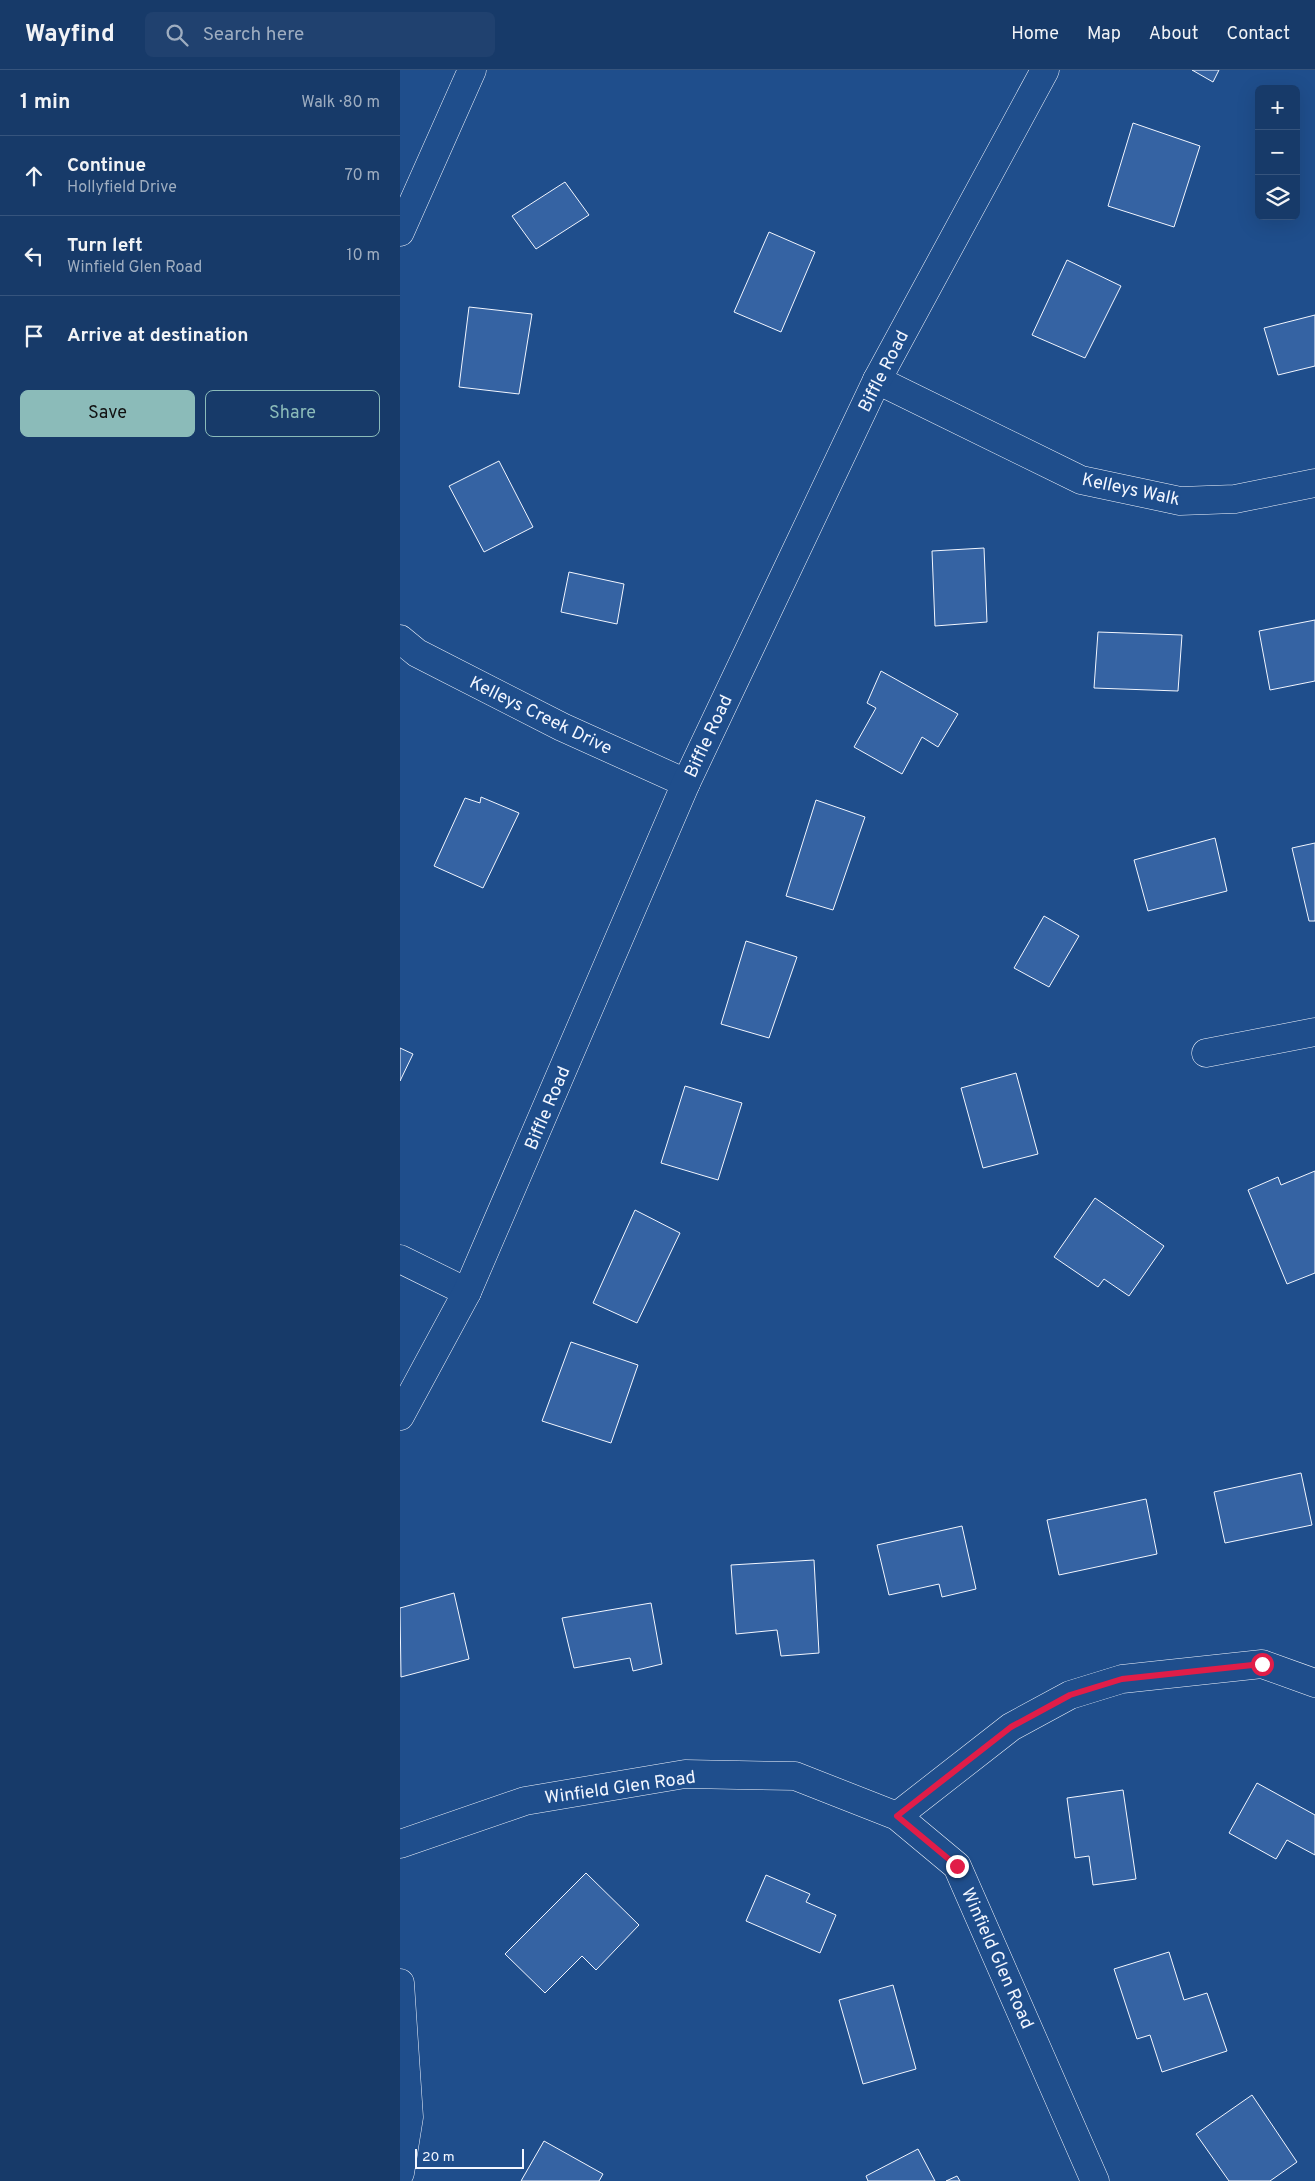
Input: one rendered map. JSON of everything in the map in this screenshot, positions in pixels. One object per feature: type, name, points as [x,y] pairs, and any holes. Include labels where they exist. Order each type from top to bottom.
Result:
[{"type":"street","points":[[400,232],[472,70]]},
{"type":"street","name":"Biffle Road","points":[[400,1416],[467,1292],[686,783],[877,380],[1045,70]]},
{"type":"street","name":"Kelleys Walk","points":[[877,380],[1081,480],[1180,502],[1235,500],[1315,484]]},
{"type":"street","name":"Kelleys Creek Drive","points":[[400,640],[416,653],[562,727],[686,783]]},
{"type":"street","points":[[1206,1053],[1315,1032]]},
{"type":"street","points":[[400,1259],[467,1292]]},
{"type":"street","points":[[897,1816],[1011,1727],[1078,1692],[1122,1679],[1262,1664],[1315,1683]]},
{"type":"street","name":"Winfield Glen Road","points":[[400,1844],[525,1801],[685,1774],[795,1776],[897,1816],[957,1866],[1095,2181]]},
{"type":"street","points":[[400,1983],[409,2117],[400,2172]]},
{"type":"building","points":[[1192,70],[1219,70],[1213,82]]},
{"type":"building","points":[[1133,123],[1200,146],[1174,227],[1108,206]]},
{"type":"building","points":[[565,182],[589,215],[536,249],[512,216]]},
{"type":"building","points":[[769,232],[815,252],[781,332],[734,312]]},
{"type":"building","points":[[1067,260],[1121,286],[1085,358],[1032,335]]},
{"type":"building","points":[[469,307],[532,314],[519,394],[459,387]]},
{"type":"building","points":[[1315,315],[1315,366],[1278,375],[1264,328]]},
{"type":"building","points":[[499,461],[533,527],[484,552],[449,486]]},
{"type":"building","points":[[984,548],[987,622],[935,626],[932,551]]},
{"type":"building","points":[[569,572],[624,584],[617,624],[561,612]]},
{"type":"building","points":[[1315,620],[1315,681],[1270,690],[1259,631]]},
{"type":"building","points":[[1098,632],[1182,635],[1178,691],[1094,688]]},
{"type":"building","points":[[881,671],[958,714],[938,747],[922,737],[902,774],[854,747],[876,708],[867,703]]},
{"type":"building","points":[[481,797],[519,813],[483,888],[434,866],[465,798],[480,803]]},
{"type":"building","points":[[816,800],[865,817],[833,910],[786,896]]},
{"type":"building","points":[[1215,838],[1227,891],[1148,911],[1134,860]]},
{"type":"building","points":[[1315,843],[1315,921],[1309,921],[1292,848]]},
{"type":"building","points":[[1044,916],[1079,936],[1049,987],[1014,968]]},
{"type":"building","points":[[746,941],[797,957],[769,1038],[721,1024]]},
{"type":"building","points":[[400,1048],[413,1054],[400,1081]]},
{"type":"building","points":[[1016,1073],[1038,1154],[983,1168],[961,1088]]},
{"type":"building","points":[[685,1086],[742,1103],[718,1180],[661,1163]]},
{"type":"building","points":[[1315,1171],[1315,1273],[1287,1284],[1248,1190],[1278,1177],[1281,1185]]},
{"type":"building","points":[[1095,1198],[1164,1246],[1129,1296],[1104,1279],[1098,1287],[1054,1257]]},
{"type":"building","points":[[635,1210],[680,1233],[637,1323],[593,1303]]},
{"type":"building","points":[[571,1342],[638,1365],[611,1443],[542,1421]]},
{"type":"building","points":[[1301,1473],[1312,1525],[1225,1543],[1214,1492]]},
{"type":"building","points":[[1146,1499],[1157,1554],[1059,1575],[1047,1520]]},
{"type":"building","points":[[962,1526],[976,1589],[942,1597],[939,1584],[889,1595],[877,1545]]},
{"type":"building","points":[[814,1560],[819,1653],[781,1656],[777,1630],[736,1634],[731,1565]]},
{"type":"building","points":[[454,1593],[469,1659],[401,1677],[400,1608]]},
{"type":"building","points":[[651,1603],[662,1664],[633,1671],[630,1658],[574,1668],[562,1618]]},
{"type":"building","points":[[1257,1783],[1315,1815],[1315,1855],[1287,1840],[1276,1859],[1229,1833]]},
{"type":"building","points":[[1123,1790],[1136,1879],[1093,1885],[1089,1856],[1075,1858],[1067,1798]]},
{"type":"building","points":[[586,1873],[639,1925],[596,1970],[582,1956],[545,1993],[505,1954]]},
{"type":"building","points":[[766,1875],[810,1894],[806,1902],[836,1915],[820,1953],[746,1921]]},
{"type":"building","points":[[1169,1952],[1184,2000],[1207,1993],[1227,2051],[1162,2072],[1150,2035],[1137,2039],[1114,1969]]},
{"type":"building","points":[[893,1985],[916,2069],[863,2084],[839,2000]]},
{"type":"building","points":[[1252,2095],[1297,2162],[1270,2181],[1229,2181],[1196,2134]]},
{"type":"building","points":[[544,2141],[603,2174],[599,2181],[521,2181]]},
{"type":"building","points":[[918,2149],[935,2181],[868,2181],[866,2176]]},
{"type":"building","points":[[957,2176],[960,2181],[946,2181]]},
{"type":"route","points":[[957,1866],[897,1816],[1011,1727],[1070,1695],[1122,1679],[1262,1664]]}]
